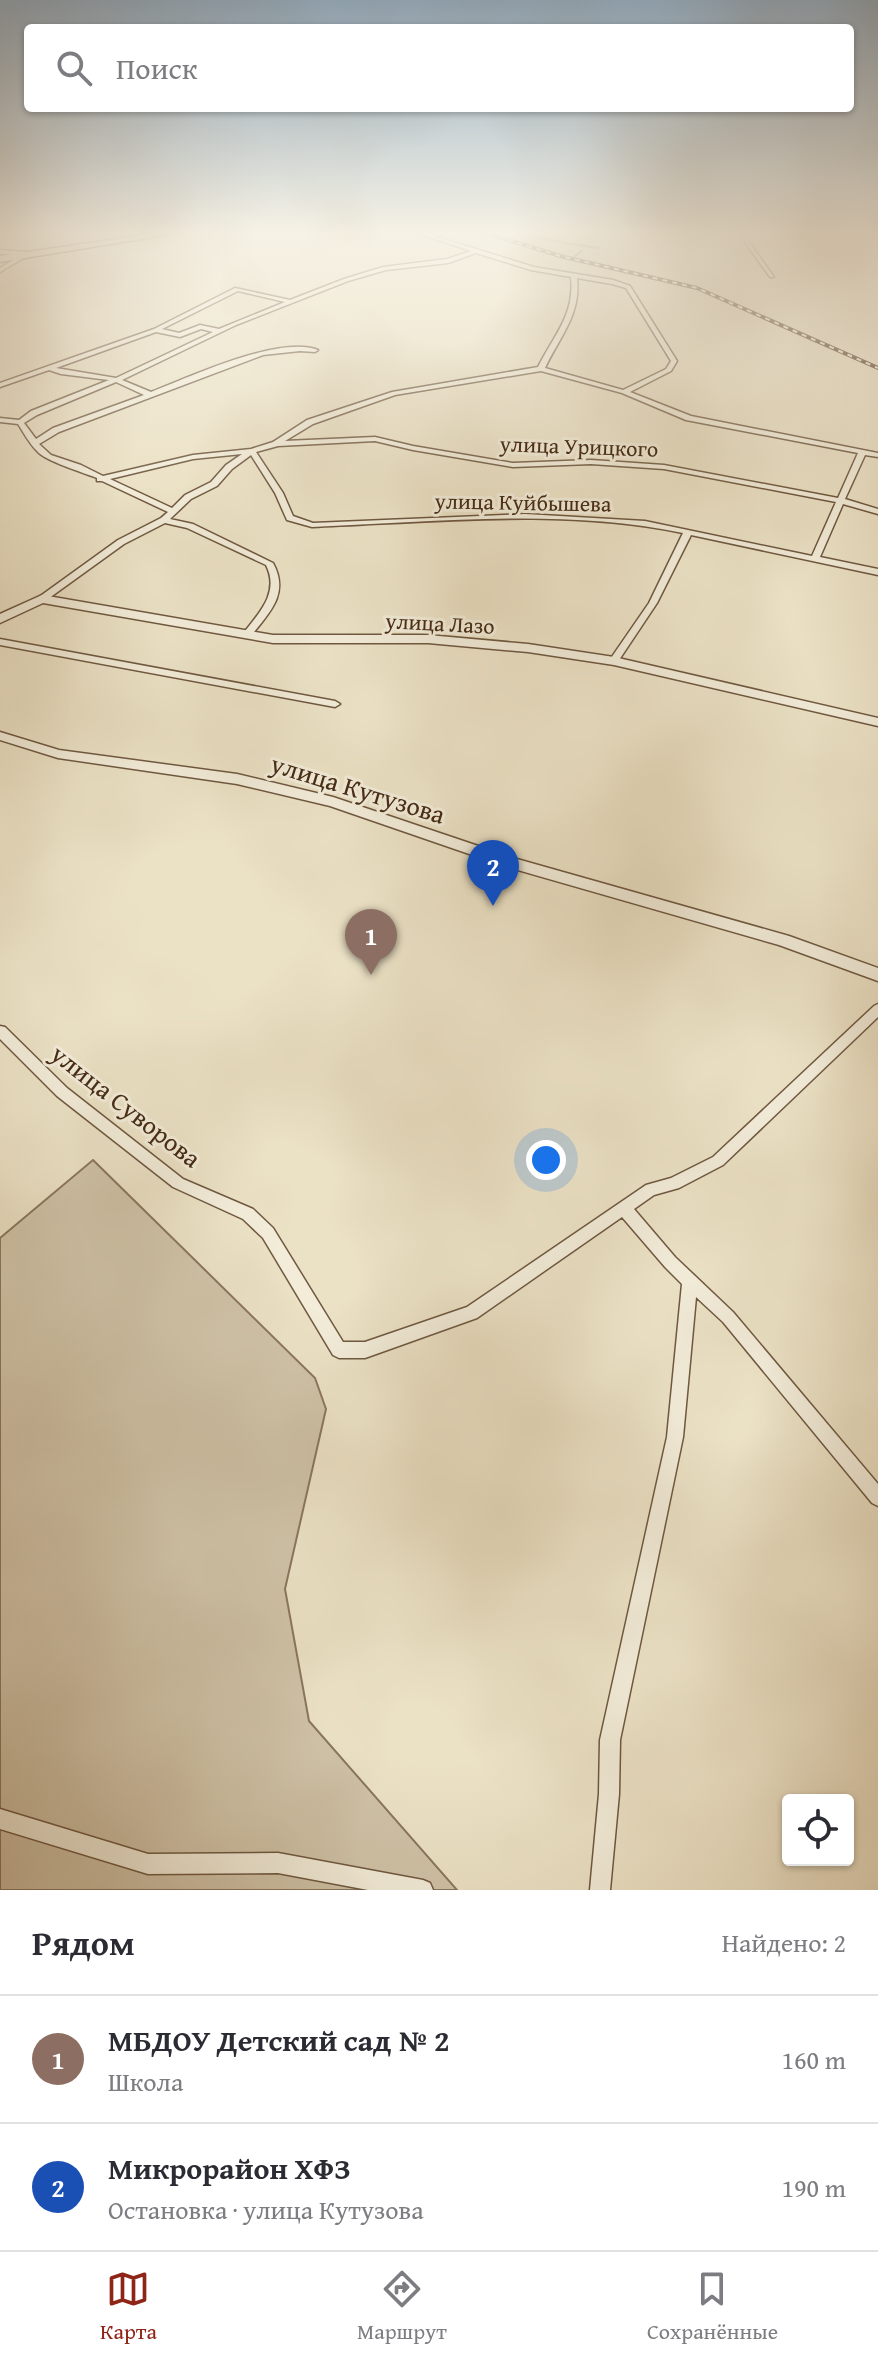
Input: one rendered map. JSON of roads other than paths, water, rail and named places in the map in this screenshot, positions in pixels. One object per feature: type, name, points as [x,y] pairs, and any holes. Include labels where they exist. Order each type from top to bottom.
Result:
[{"type":"street","points":[[0,385],[156,330],[178,319]]},
{"type":"street","points":[[0,420],[20,422],[187,349],[247,319]]},
{"type":"street","points":[[541,369],[566,329],[568,319]]},
{"type":"street","points":[[624,392],[669,370],[674,361],[648,319]]},
{"type":"street","points":[[156,330],[180,335],[200,327],[219,331]]},
{"type":"street","points":[[35,443],[56,430],[262,353],[315,350]]},
{"type":"street","points":[[48,367],[61,372],[114,379],[151,395]]},
{"type":"street","points":[[100,479],[193,457],[252,451],[276,444],[310,422],[394,393],[541,369],[624,392],[689,418],[878,455]]},
{"type":"street","points":[[20,422],[48,457],[173,511]]},
{"type":"street","name":"улица Урицкого","points":[[276,444],[375,439],[513,465],[639,464],[842,501],[878,512]]},
{"type":"street","points":[[0,619],[42,599],[121,542],[164,520],[195,492],[214,484],[229,467],[252,451]]},
{"type":"street","name":"улица Куйбышева","points":[[252,451],[279,493],[290,518],[312,525],[558,516],[645,523],[878,572]]},
{"type":"street","points":[[815,559],[862,453]]},
{"type":"street","points":[[164,520],[190,526],[269,563],[275,571],[277,590],[247,635]]},
{"type":"street","points":[[614,661],[653,603],[688,532]]},
{"type":"street","name":"улица Лазо","points":[[42,599],[273,639],[428,639],[614,661],[878,722]]},
{"type":"street","points":[[0,642],[335,704]]},
{"type":"street","name":"улица Кутузова","points":[[0,736],[58,754],[223,777],[333,802],[512,863],[783,940],[878,975]]},
{"type":"street","points":[[878,1009],[718,1161],[674,1184],[651,1189],[623,1207],[670,1262],[728,1317],[878,1497]]},
{"type":"street","name":"улица Суворова","points":[[0,1031],[62,1092],[178,1183],[248,1214],[268,1233],[339,1350],[365,1350],[472,1313],[623,1207]]},
{"type":"street","points":[[600,1890],[609,1794],[610,1740],[675,1437],[690,1280]]},
{"type":"street","points":[[0,1819],[148,1864],[278,1863],[423,1890]]},
{"type":"railway","points":[[768,319],[878,368]]},
{"type":"place","name":"Микрорайон ХФЗ","points":[[493,906]]},
{"type":"place","name":"МБДОУ Детский сад № 2","points":[[371,975]]}]
